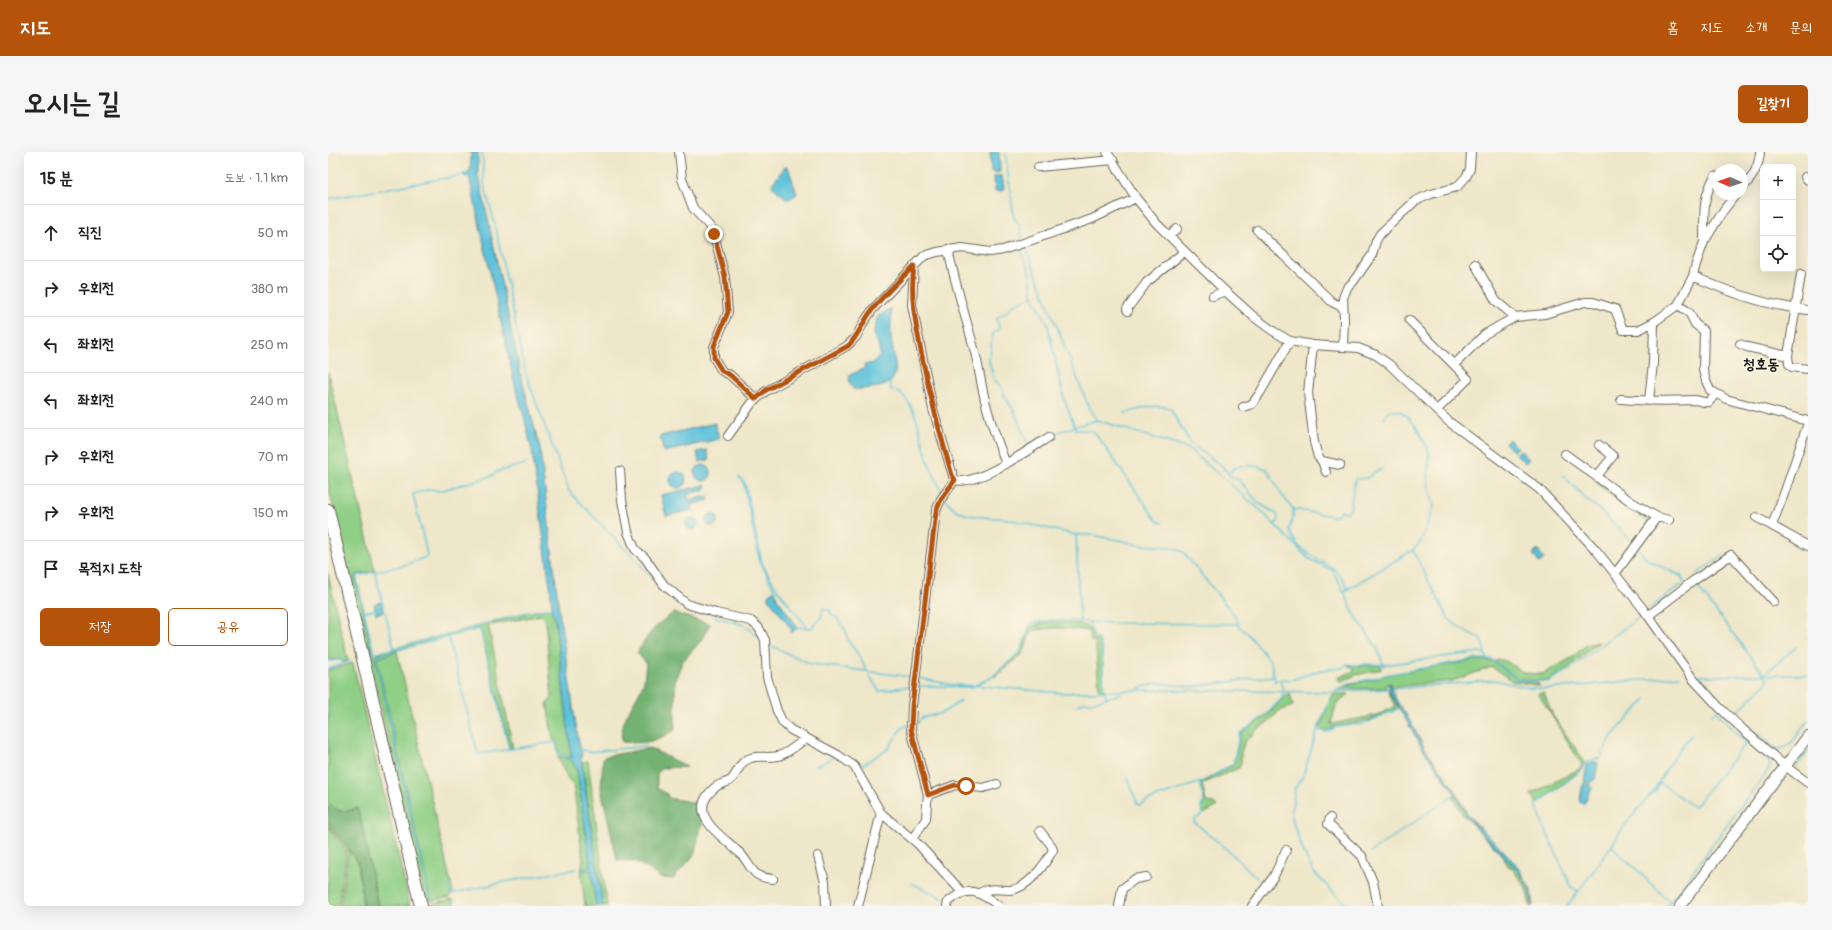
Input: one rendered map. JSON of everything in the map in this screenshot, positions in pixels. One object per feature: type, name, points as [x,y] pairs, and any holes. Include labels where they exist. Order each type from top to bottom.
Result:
[{"type":"highway","points":[[328,510],[421,906]]},
{"type":"highway","points":[[328,536],[414,906]]},
{"type":"main road","points":[[1680,906],[1808,736]]},
{"type":"street","points":[[679,152],[682,179],[693,208],[711,228],[714,234],[725,277],[728,312],[714,346],[714,358],[722,371],[730,375],[756,399]]},
{"type":"street","points":[[1107,152],[1136,198],[1169,236],[1184,252],[1254,317],[1290,341],[1313,345],[1362,349],[1376,355],[1390,365],[1448,421],[1540,489],[1558,506],[1615,574],[1648,616],[1689,673],[1719,707],[1785,766],[1808,782]]},
{"type":"street","points":[[1342,347],[1344,319],[1342,307],[1343,298],[1347,288],[1372,255],[1376,241],[1380,234],[1415,200],[1457,187],[1466,177],[1470,169],[1471,152]]},
{"type":"street","points":[[1748,182],[1756,170],[1760,152]]},
{"type":"street","points":[[1038,167],[1113,160]]},
{"type":"street","points":[[1704,242],[1705,198],[1707,188],[1712,180]]},
{"type":"street","points":[[728,436],[756,399],[766,390],[848,346],[856,338],[872,309],[924,256],[948,249],[962,248],[990,252],[1003,250],[1092,219],[1136,198]]},
{"type":"street","points":[[1454,365],[1485,334],[1514,317],[1545,314],[1585,302],[1593,302],[1615,309],[1623,330],[1638,330],[1654,322],[1678,305],[1693,276],[1704,242],[1732,200]]},
{"type":"street","points":[[1169,236],[1177,229]]},
{"type":"street","points":[[1257,230],[1332,302],[1342,307]]},
{"type":"street","points":[[948,249],[963,312],[968,323],[980,371],[985,400],[996,440],[1006,464]]},
{"type":"street","points":[[1128,311],[1127,309],[1132,300],[1147,282],[1184,252]]},
{"type":"street","points":[[1475,264],[1496,301],[1514,317]]},
{"type":"street","points":[[914,266],[912,305],[923,364],[933,409],[952,475],[955,480]]},
{"type":"street","points":[[1801,274],[1796,299],[1796,309],[1788,364],[1808,369]]},
{"type":"street","points":[[1693,276],[1726,291],[1755,300],[1796,309],[1808,310]]},
{"type":"street","points":[[1213,296],[1225,291]]},
{"type":"street","points":[[1678,305],[1689,312],[1696,324],[1704,331],[1704,370],[1706,381],[1710,390],[1726,399],[1808,422],[1772,525]]},
{"type":"street","points":[[1408,320],[1468,379],[1437,410]]},
{"type":"street","points":[[1650,401],[1654,322]]},
{"type":"street","points":[[1243,407],[1252,404],[1260,394],[1290,341]]},
{"type":"street","points":[[1740,344],[1747,347],[1788,356]]},
{"type":"street","points":[[1313,345],[1308,393],[1309,406],[1314,442],[1318,457],[1322,461],[1326,472]]},
{"type":"street","points":[[1621,399],[1650,401],[1698,400],[1709,402],[1715,394]]},
{"type":"street","points":[[955,480],[963,481],[983,475],[1006,464],[1049,436]]},
{"type":"street","points":[[1597,476],[1612,456],[1599,445]]},
{"type":"street","points":[[1566,454],[1630,501],[1657,517],[1669,520]]},
{"type":"street","points":[[1322,461],[1340,465]]},
{"type":"street","points":[[620,471],[622,500],[628,532],[635,549],[645,558],[664,585],[687,604],[716,613],[751,621],[759,628],[765,640],[767,650],[766,672],[777,711],[783,723],[791,730],[838,755],[854,766],[881,813],[912,840],[962,892]]},
{"type":"street","points":[[912,840],[926,819],[928,795],[911,729],[912,706],[936,512],[941,499],[955,480]]},
{"type":"street","points":[[1615,574],[1657,517]]},
{"type":"street","points":[[1756,517],[1808,546]]},
{"type":"street","points":[[1648,616],[1693,581],[1731,555],[1774,602]]},
{"type":"street","points":[[773,879],[764,878],[755,874],[741,854],[713,830],[704,818],[704,804],[710,793],[717,786],[730,780],[740,764],[746,760],[752,757],[764,758],[781,756],[807,739]]},
{"type":"street","points":[[928,795],[955,785],[983,788],[997,784]]},
{"type":"street","points":[[858,906],[881,813]]},
{"type":"street","points":[[1330,818],[1328,824],[1362,856],[1374,882],[1378,906]]},
{"type":"street","points":[[979,893],[985,890],[1012,890],[1023,886],[1029,880],[1053,850],[1040,831]]},
{"type":"street","points":[[1252,906],[1274,876],[1286,850]]},
{"type":"street","points":[[818,856],[825,882],[826,906]]},
{"type":"street","points":[[1119,906],[1122,888],[1135,879],[1146,877]]},
{"type":"street","points":[[947,906],[948,902],[966,890],[979,893],[999,906]]},
{"type":"green space","points":[[328,372],[375,571],[355,575],[372,653],[367,654],[328,484]]},
{"type":"green space","points":[[1598,481],[1648,514],[1650,519],[1649,524],[1597,484]]},
{"type":"green space","points":[[328,574],[348,661],[345,662],[340,659],[328,660]]},
{"type":"green space","points":[[551,609],[555,620],[571,759],[559,753],[556,740],[553,740],[547,703],[552,698],[545,619],[541,615],[491,625],[491,623],[537,610]]},
{"type":"green space","points":[[674,613],[710,624],[700,642],[682,662],[675,681],[675,730],[650,741],[638,743],[622,742],[625,719],[640,691],[644,679],[646,663],[637,653],[652,630]]},
{"type":"green space","points":[[1050,622],[1080,624],[1090,628],[1094,640],[1098,641],[1102,652],[1104,690],[1099,690],[1095,642],[1091,641],[1089,631],[1066,628],[1052,628],[1030,632],[1024,653],[994,677],[996,673],[1020,653],[1031,626]]},
{"type":"green space","points":[[488,623],[513,748],[510,748],[480,628],[393,651],[375,658],[430,901],[425,900],[369,658],[394,648]]},
{"type":"green space","points":[[1599,642],[1570,666],[1547,681],[1516,678],[1495,661],[1497,659],[1506,661],[1524,673],[1543,674],[1573,657],[1586,645]]},
{"type":"green space","points":[[397,651],[453,892],[450,893],[451,897],[431,901],[377,659]]},
{"type":"green space","points":[[1475,660],[1492,661],[1517,680],[1538,683],[1540,686],[1512,681],[1492,667],[1452,681],[1391,687],[1390,683],[1385,685],[1386,688],[1339,689],[1391,674]]},
{"type":"green space","points":[[353,663],[410,906],[378,906],[357,808],[348,811],[341,811],[328,802],[328,670]]},
{"type":"green space","points":[[1365,665],[1380,665],[1382,669],[1356,675],[1340,682],[1338,678],[1354,671],[1352,667],[1348,666],[1360,667]]},
{"type":"green space","points":[[1388,691],[1399,708],[1384,715],[1353,724],[1336,726],[1327,731],[1320,728],[1329,702],[1334,694],[1349,694],[1336,705],[1331,724],[1377,715],[1395,707]]},
{"type":"green space","points":[[1538,693],[1544,693],[1553,716],[1585,762],[1581,770],[1536,804],[1536,801],[1531,794],[1581,768],[1582,765]]},
{"type":"green space","points":[[1290,694],[1293,706],[1279,711],[1271,720],[1245,741],[1241,752],[1241,764],[1239,768],[1202,784],[1206,802],[1214,803],[1217,806],[1204,814],[1201,808],[1205,801],[1200,784],[1233,765],[1241,733],[1268,715],[1285,695]]},
{"type":"green space","points":[[650,748],[687,767],[661,768],[657,774],[657,788],[667,794],[668,798],[703,804],[703,819],[694,855],[673,879],[660,878],[649,869],[634,861],[617,860],[601,789],[603,758]]},
{"type":"green space","points":[[557,755],[573,762],[577,770],[591,867],[581,869],[583,861],[573,784],[567,778]]},
{"type":"green space","points":[[588,761],[607,906],[603,906],[582,762]]},
{"type":"green space","points":[[1456,795],[1471,822],[1519,872],[1529,889],[1532,906],[1530,906],[1525,886],[1511,867],[1509,867],[1500,853],[1463,815],[1453,797]]},
{"type":"green space","points":[[328,802],[341,811],[348,811],[357,808],[378,906],[363,906],[358,862],[328,824]]},
{"type":"green space","points":[[328,826],[347,851],[338,906],[328,906]]},
{"type":"green space","points":[[349,851],[358,862],[363,906],[340,906]]},
{"type":"green space","points":[[592,870],[596,906],[585,906],[581,871]]},
{"type":"green space","points":[[453,899],[454,906],[432,906],[431,904]]},
{"type":"water","points":[[471,152],[478,152],[478,176],[521,376],[540,449],[559,610],[574,713],[582,753],[581,759],[603,906],[596,906],[577,770],[571,759],[555,620],[551,609],[550,586],[532,451],[516,390],[469,176],[465,177],[463,174],[470,171]]},
{"type":"water","points":[[990,152],[999,152],[1000,172],[994,173],[991,171]]},
{"type":"water","points":[[785,167],[788,167],[797,194],[788,200],[773,187],[772,184]]},
{"type":"water","points":[[1002,176],[1004,189],[1002,191],[995,191],[994,177]]},
{"type":"water","points":[[891,308],[891,336],[895,360],[895,374],[892,380],[887,384],[878,387],[853,389],[849,381],[850,375],[865,368],[864,365],[872,363],[880,356],[878,342],[874,337],[875,325],[878,316]]},
{"type":"water","points":[[715,423],[719,439],[664,452],[660,436]]},
{"type":"water","points":[[1509,439],[1518,448],[1514,452],[1505,443]]},
{"type":"water","points":[[707,450],[709,460],[699,462],[697,452]]},
{"type":"water","points":[[1520,450],[1529,459],[1525,463],[1516,454]]},
{"type":"water","points":[[700,465],[706,465],[711,470],[709,479],[706,481],[700,481],[695,476],[695,470]]},
{"type":"water","points":[[675,472],[681,472],[686,477],[684,486],[681,488],[675,488],[670,483],[670,477]]},
{"type":"water","points":[[705,485],[706,490],[688,494],[689,500],[708,496],[709,500],[691,505],[692,510],[666,516],[661,495]]},
{"type":"water","points":[[710,514],[714,514],[718,520],[714,526],[710,526],[706,522],[706,518]]},
{"type":"water","points":[[690,518],[694,518],[698,524],[694,530],[690,530],[686,526],[686,522]]},
{"type":"water","points":[[1538,550],[1544,559],[1539,563],[1533,554]]},
{"type":"water","points":[[775,590],[777,598],[798,628],[791,633],[792,630],[767,596]]},
{"type":"water","points":[[381,602],[383,612],[376,614],[374,604]]},
{"type":"water","points":[[1391,683],[1391,689],[1399,705],[1406,714],[1424,747],[1457,793],[1468,815],[1512,859],[1520,870],[1531,890],[1533,906],[1529,889],[1519,872],[1468,818],[1455,793],[1423,749],[1389,691],[1388,684]]},
{"type":"water","points":[[1594,762],[1598,763],[1595,779],[1590,783],[1584,782],[1587,765]]},
{"type":"water","points":[[1583,784],[1591,785],[1592,788],[1583,805],[1579,801]]},
{"type":"waterway","points":[[482,152],[484,183],[495,225],[526,375],[569,491],[660,585]]},
{"type":"waterway","points":[[1005,152],[1014,218],[1020,225],[1022,240]]},
{"type":"waterway","points":[[328,199],[463,175]]},
{"type":"waterway","points":[[1022,246],[1022,253],[1029,270],[1033,297],[1047,322],[1064,399],[1076,430],[1090,430],[1095,433],[1157,521],[1162,523]]},
{"type":"waterway","points":[[1025,246],[1089,408],[1097,420],[1189,449],[1258,508],[1308,558],[1332,570],[1341,585],[1353,612],[1377,648],[1384,666]]},
{"type":"waterway","points":[[1032,444],[1027,442],[1014,411],[1003,393],[1002,388],[994,379],[989,361],[993,334],[999,328],[997,318],[1009,310],[1012,305],[1033,296]]},
{"type":"waterway","points":[[890,383],[891,390],[899,392],[903,395],[912,409],[919,426],[928,461],[941,492]]},
{"type":"waterway","points":[[1125,413],[1158,406],[1170,408],[1191,444],[1221,465],[1230,476],[1240,481],[1258,503],[1277,514],[1278,521],[1275,525]]},
{"type":"waterway","points":[[1343,592],[1413,550],[1420,543],[1434,507],[1428,482],[1429,451],[1417,428],[1407,416],[1399,411],[1389,411],[1384,418]]},
{"type":"waterway","points":[[1051,434],[1097,420]]},
{"type":"waterway","points":[[374,654],[356,576],[405,565],[426,557],[427,554],[413,494],[431,489],[439,491],[492,476],[496,472],[526,464]]},
{"type":"waterway","points":[[1229,473],[1237,467],[1246,465],[1267,469],[1282,495],[1293,509],[1332,516],[1337,515],[1340,511],[1347,512],[1350,510],[1355,479],[1367,478],[1382,469]]},
{"type":"waterway","points":[[1563,475],[1586,499],[1634,543]]},
{"type":"waterway","points":[[739,477],[745,483],[762,563],[777,589],[808,628]]},
{"type":"waterway","points":[[743,481],[760,561],[775,591]]},
{"type":"waterway","points":[[945,499],[956,510],[968,515],[1003,518],[1076,535],[1080,622]]},
{"type":"waterway","points":[[1293,509],[1293,518],[1289,529],[1293,538],[1303,550],[1336,571],[1342,577],[1348,589]]},
{"type":"waterway","points":[[1076,535],[1092,535],[1138,545],[1171,547],[1183,552],[1236,617],[1238,626]]},
{"type":"waterway","points":[[1638,549],[1648,560],[1681,576],[1684,583]]},
{"type":"waterway","points":[[1413,551],[1448,618],[1461,629],[1481,639],[1487,659]]},
{"type":"waterway","points":[[1697,574],[1724,554]]},
{"type":"waterway","points":[[375,572],[394,648]]},
{"type":"waterway","points":[[1649,609],[1681,585]]},
{"type":"waterway","points":[[1696,585],[1767,678],[1768,681],[1736,713],[1736,715],[1750,727],[1748,729]]},
{"type":"waterway","points":[[668,593],[677,602],[685,607]]},
{"type":"waterway","points":[[370,655],[524,613],[551,608]]},
{"type":"waterway","points":[[797,627],[811,628],[821,618],[823,608],[830,610],[831,614],[837,618],[846,631],[848,640],[859,656],[866,670]]},
{"type":"waterway","points":[[363,612],[377,609]]},
{"type":"waterway","points":[[1336,691],[1349,684],[1390,674],[1475,659],[1491,659],[1516,679],[1548,682],[1571,668],[1642,615]]},
{"type":"waterway","points":[[715,617],[744,625],[760,638]]},
{"type":"waterway","points":[[976,685],[993,676],[1020,652],[1031,623],[1052,620],[1113,623],[1236,624],[1249,635],[1271,662],[1275,681],[1284,679],[1291,680],[1321,670],[1342,668],[1347,664],[1359,666],[1365,664],[1383,665],[1480,652],[1485,654]]},
{"type":"waterway","points":[[1089,622],[1094,637],[1099,640],[1102,649],[1103,680],[1106,698]]},
{"type":"waterway","points":[[430,900],[376,658],[394,651],[480,629],[509,749]]},
{"type":"waterway","points":[[448,637],[478,754],[556,742],[558,753],[573,761]]},
{"type":"waterway","points":[[769,645],[811,664],[912,677]]},
{"type":"waterway","points":[[1765,674],[1796,647]]},
{"type":"waterway","points":[[328,661],[340,660],[344,663]]},
{"type":"waterway","points":[[328,669],[350,661]]},
{"type":"waterway","points":[[869,675],[879,691],[911,686]]},
{"type":"waterway","points":[[1699,676],[1763,675]]},
{"type":"waterway","points":[[1768,675],[1808,675]]},
{"type":"waterway","points":[[1139,688],[1157,683],[1192,687],[1273,676]]},
{"type":"waterway","points":[[1393,689],[1494,680],[1530,688],[1547,689],[1680,676]]},
{"type":"waterway","points":[[918,678],[953,685],[1063,693],[1141,690],[1326,692],[1387,689]]},
{"type":"waterway","points":[[1257,878],[1231,853],[1194,822],[1194,820],[1203,814],[1201,806],[1204,802],[1200,783],[1233,764],[1240,733],[1267,714],[1283,697],[1283,689],[1280,681]]},
{"type":"waterway","points":[[918,686],[972,687]]},
{"type":"waterway","points":[[1077,706],[1084,702],[1093,702],[1121,694]]},
{"type":"waterway","points":[[1332,695],[1318,728],[1303,776],[1295,788],[1291,817],[1304,853],[1314,873],[1348,906]]},
{"type":"waterway","points":[[1578,891],[1571,887],[1536,805],[1582,770],[1591,760],[1600,758],[1612,736],[1646,699]]},
{"type":"waterway","points":[[914,724],[919,722],[921,718],[942,713],[961,701]]},
{"type":"waterway","points":[[1318,730],[1326,732],[1336,727],[1363,724],[1400,708]]},
{"type":"waterway","points":[[1652,792],[1656,791],[1660,783],[1694,807],[1746,743],[1716,711],[1712,715]]},
{"type":"waterway","points":[[1750,727],[1777,749],[1782,749],[1795,739],[1808,720]]},
{"type":"waterway","points":[[856,763],[862,765],[888,749],[902,728],[908,725]]},
{"type":"waterway","points":[[1567,906],[1606,854],[1627,822],[1653,792],[1675,755],[1692,734]]},
{"type":"waterway","points":[[1667,906],[1771,765],[1743,737],[1745,734]]},
{"type":"waterway","points":[[579,749],[590,752],[646,746]]},
{"type":"waterway","points":[[1797,766],[1808,751]]},
{"type":"waterway","points":[[816,766],[836,756]]},
{"type":"waterway","points":[[1128,778],[1137,803],[1140,805],[1149,800],[1201,782]]},
{"type":"waterway","points":[[1371,852],[1455,794]]},
{"type":"waterway","points":[[1612,846],[1670,902]]},
{"type":"waterway","points":[[581,870],[592,868]]},
{"type":"waterway","points":[[451,894],[504,882],[576,869]]},
{"type":"waterway","points":[[911,883],[942,898],[947,898]]},
{"type":"waterway","points":[[449,886],[452,895]]},
{"type":"waterway","points":[[454,900],[455,906]]},
{"type":"district","name":"청호동","points":[[1761,364]]},
{"type":"route","points":[[714,234],[725,277],[728,312],[714,346],[714,358],[716,364],[722,371],[730,375],[756,399],[766,390],[848,346],[856,338],[872,309],[914,266],[912,305],[923,364],[933,409],[952,475],[955,480],[941,499],[936,512],[914,683],[911,729],[928,795],[955,785],[966,786]]}]
